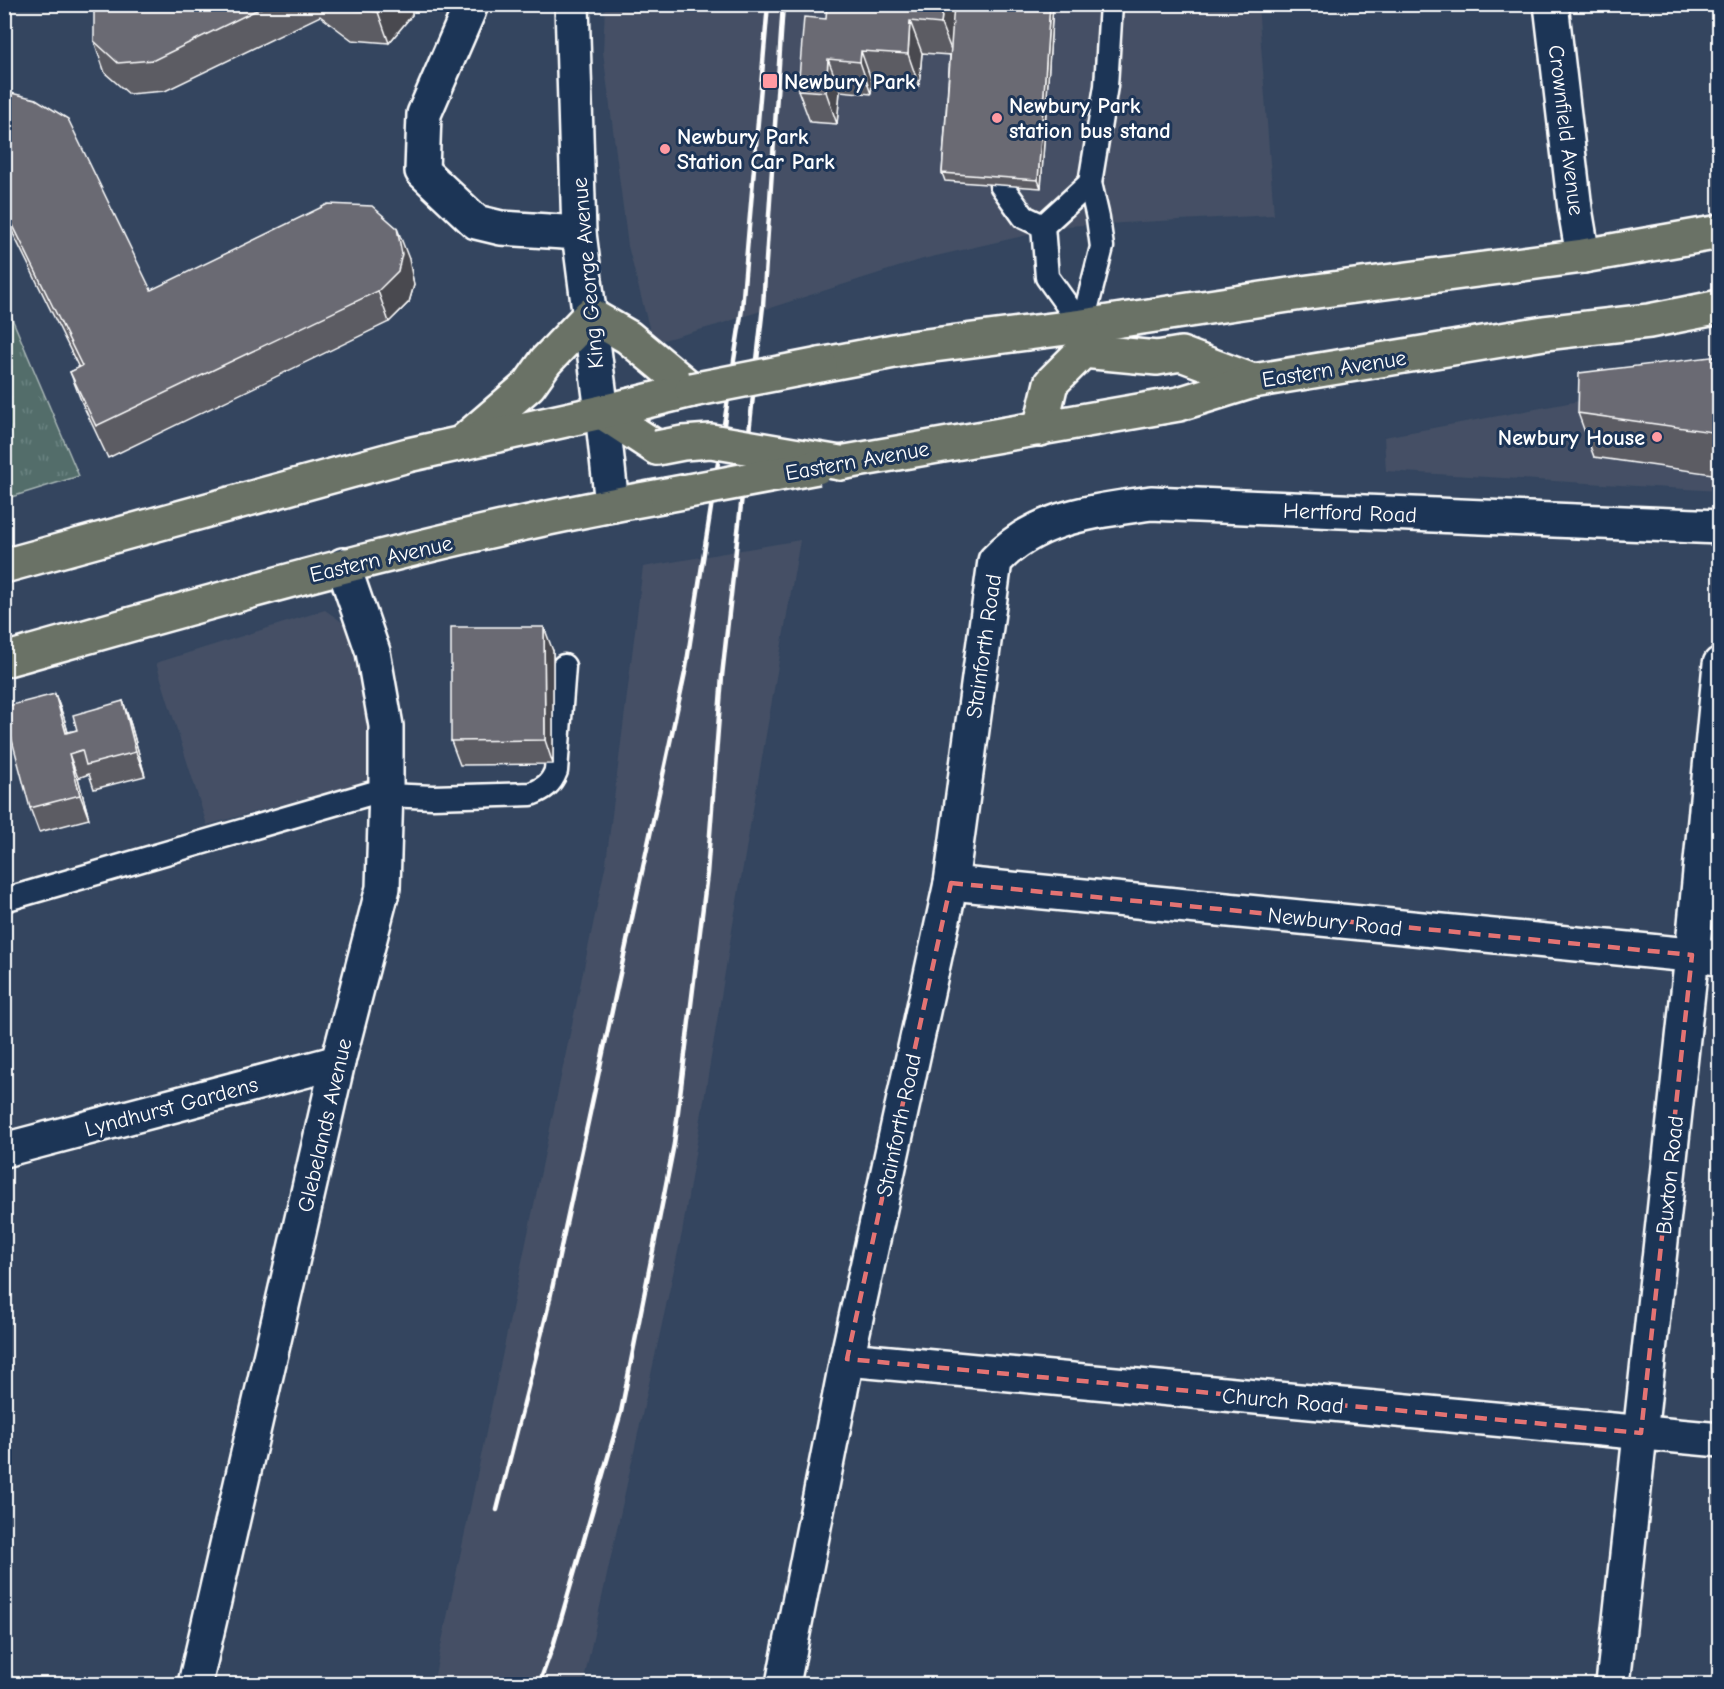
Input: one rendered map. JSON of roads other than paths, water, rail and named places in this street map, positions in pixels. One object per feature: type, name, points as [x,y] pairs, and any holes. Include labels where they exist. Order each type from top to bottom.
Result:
[{"type":"highway","points":[[4,567],[408,455],[692,390],[910,348],[1083,339],[1309,292],[1583,256],[1719,232]]},
{"type":"highway","name":"Eastern Avenue","points":[[4,660],[343,565],[612,505],[1179,404],[1253,381],[1544,333],[1649,321],[1719,307]]},
{"type":"highway","points":[[461,443],[529,385],[546,361],[590,315],[628,337],[692,390]]},
{"type":"highway","points":[[1083,339],[1157,358],[1181,354],[1253,381]]},
{"type":"highway","points":[[1040,429],[1051,383],[1083,339]]},
{"type":"highway","points":[[602,412],[657,448],[711,441],[840,463]]},
{"type":"street","points":[[469,4],[469,10],[424,114],[422,171],[476,222],[501,228],[579,233]]},
{"type":"street","name":"King George Avenue","points":[[572,4],[579,233],[612,505]]},
{"type":"street","name":"Crownfield Avenue","points":[[1551,4],[1575,209],[1583,256]]},
{"type":"street","name":"Hertford Road","points":[[994,561],[1009,546],[1026,535],[1075,515],[1151,503],[1719,528]]},
{"type":"street","name":"Stainforth Road","points":[[783,1684],[847,1359],[951,883],[994,561]]},
{"type":"street","name":"Glebelands Avenue","points":[[195,1684],[338,1062],[383,888],[386,726],[373,651],[343,565]]},
{"type":"street","name":"Buxton Road","points":[[1613,1684],[1641,1433],[1706,957],[1719,664]]},
{"type":"street","name":"Newbury Road","points":[[951,883],[1706,957]]},
{"type":"street","name":"Lyndhurst Gardens","points":[[4,1150],[338,1062]]},
{"type":"street","name":"Church Road","points":[[847,1359],[1719,1440]]},
{"type":"lane","points":[[1083,339],[1102,247],[1090,183],[1106,86],[1111,4]]},
{"type":"lane","points":[[1043,226],[1090,183]]},
{"type":"lane","points":[[1001,185],[1024,218],[1043,226]]},
{"type":"lane","points":[[1043,226],[1047,277],[1083,339]]},
{"type":"lane","points":[[4,900],[386,792],[433,797],[531,794],[544,789],[552,781],[556,771],[564,666]]},
{"type":"railway","points":[[497,1510],[547,1312],[686,668],[742,309],[768,4]]},
{"type":"railway","points":[[539,1684],[554,1643],[621,1412],[674,1144],[707,874],[722,676],[763,306],[783,4]]},
{"type":"place","name":"Newbury Park","points":[[770,81]]},
{"type":"place","name":"Newbury Park station bus stand","points":[[997,118]]},
{"type":"place","name":"Newbury Park Station Car Park","points":[[665,149]]},
{"type":"place","name":"Newbury House","points":[[1657,437]]}]
